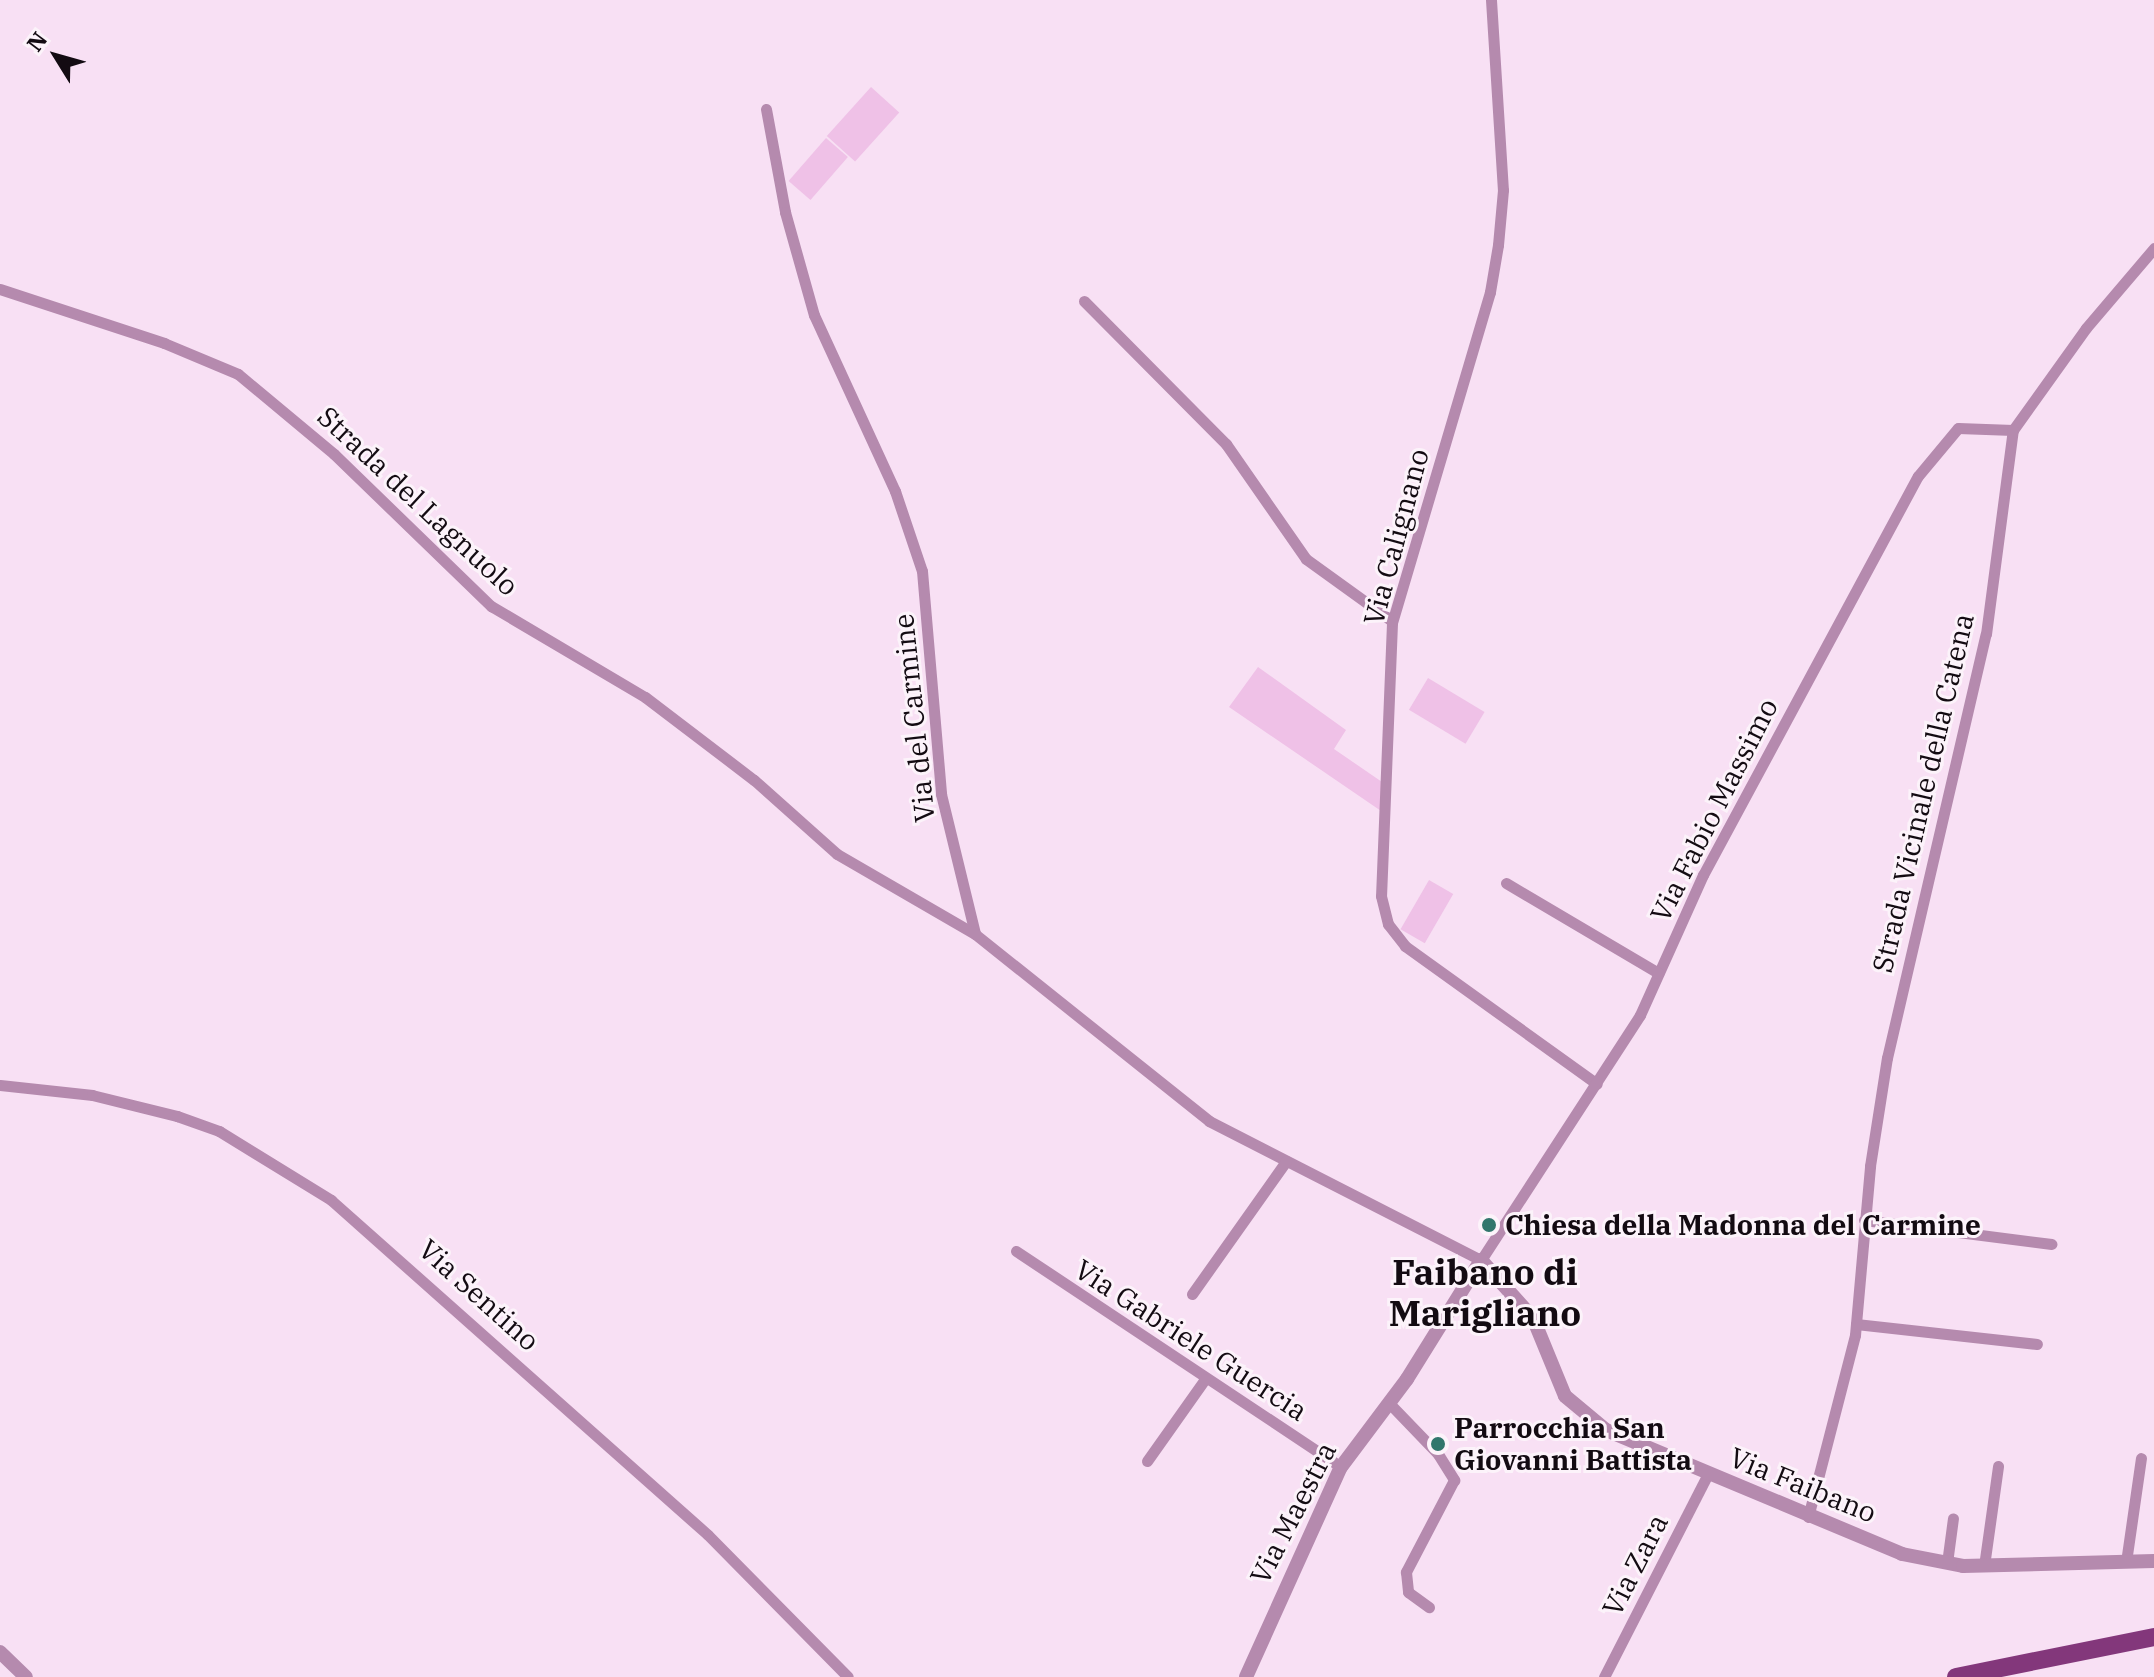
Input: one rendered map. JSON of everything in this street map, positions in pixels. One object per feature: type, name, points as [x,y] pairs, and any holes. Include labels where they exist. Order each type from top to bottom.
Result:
[{"type":"main road","points":[[1956,1677],[2154,1637]]},
{"type":"street","name":"Via Calignano","points":[[1491,0],[1503,190],[1498,245],[1490,292],[1392,621],[1381,896],[1388,924],[1421,958],[1597,1084]]},
{"type":"street","name":"Via del Carmine","points":[[766,109],[785,212],[814,315],[895,491],[922,571],[941,794],[975,934]]},
{"type":"street","points":[[2013,430],[2086,328],[2154,248]]},
{"type":"street","name":"Strada del Lagnuolo","points":[[0,289],[164,343],[248,381],[334,454],[491,606],[657,706],[754,780],[837,854],[975,934]]},
{"type":"street","points":[[1084,301],[1226,444],[1306,559],[1392,621]]},
{"type":"street","name":"Via Fabio Massimo","points":[[1481,1260],[1640,1015],[1703,875],[1918,476],[1958,428],[2013,430]]},
{"type":"street","name":"Strada Vicinale della Catena","points":[[1808,1517],[1856,1324],[1870,1166],[1894,1024],[1986,634],[2013,430]]},
{"type":"street","points":[[1506,883],[1658,973]]},
{"type":"street","points":[[975,934],[1209,1121],[1481,1260]]},
{"type":"street","name":"Via Sentino","points":[[0,1085],[92,1095],[177,1116],[219,1131],[331,1200],[708,1535],[848,1677]]},
{"type":"street","points":[[1192,1294],[1286,1161]]},
{"type":"street","points":[[1864,1220],[2051,1244]]},
{"type":"street","name":"Via Gabriele Guercia","points":[[1016,1251],[1341,1467]]},
{"type":"street","name":"Via Maestra","points":[[1246,1677],[1341,1467],[1389,1403],[1481,1260]]},
{"type":"street","name":"Via Faibano","points":[[1481,1260],[1533,1318],[1556,1381],[1582,1413],[1606,1430],[1902,1554],[1984,1566],[2154,1561]]},
{"type":"street","points":[[1856,1324],[2037,1344]]},
{"type":"street","points":[[1147,1461],[1205,1379]]},
{"type":"street","points":[[1389,1403],[1438,1454],[1454,1480],[1406,1572],[1408,1592],[1429,1607]]},
{"type":"street","points":[[2126,1562],[2141,1458]]},
{"type":"street","points":[[1984,1566],[1998,1466]]},
{"type":"street","name":"Via Zara","points":[[1604,1677],[1708,1474]]},
{"type":"street","points":[[1947,1563],[1953,1518]]},
{"type":"street","points":[[0,1652],[26,1677]]},
{"type":"shaded area","points":[[871,87],[899,112],[855,161],[827,136]]},
{"type":"shaded area","points":[[826,138],[848,157],[810,200],[789,181]]},
{"type":"shaded area","points":[[1258,667],[1346,730],[1334,749],[1385,784],[1384,813],[1229,707]]},
{"type":"shaded area","points":[[1428,678],[1485,712],[1466,744],[1409,710]]},
{"type":"shaded area","points":[[1429,880],[1453,894],[1425,943],[1400,929]]},
{"type":"place","name":"Chiesa della Madonna del Carmine","points":[[1489,1225]]},
{"type":"place","name":"Parrocchia San Giovanni Battista","points":[[1438,1444]]},
{"type":"district","name":"Faibano di Marigliano","points":[[1485,1292]]}]
